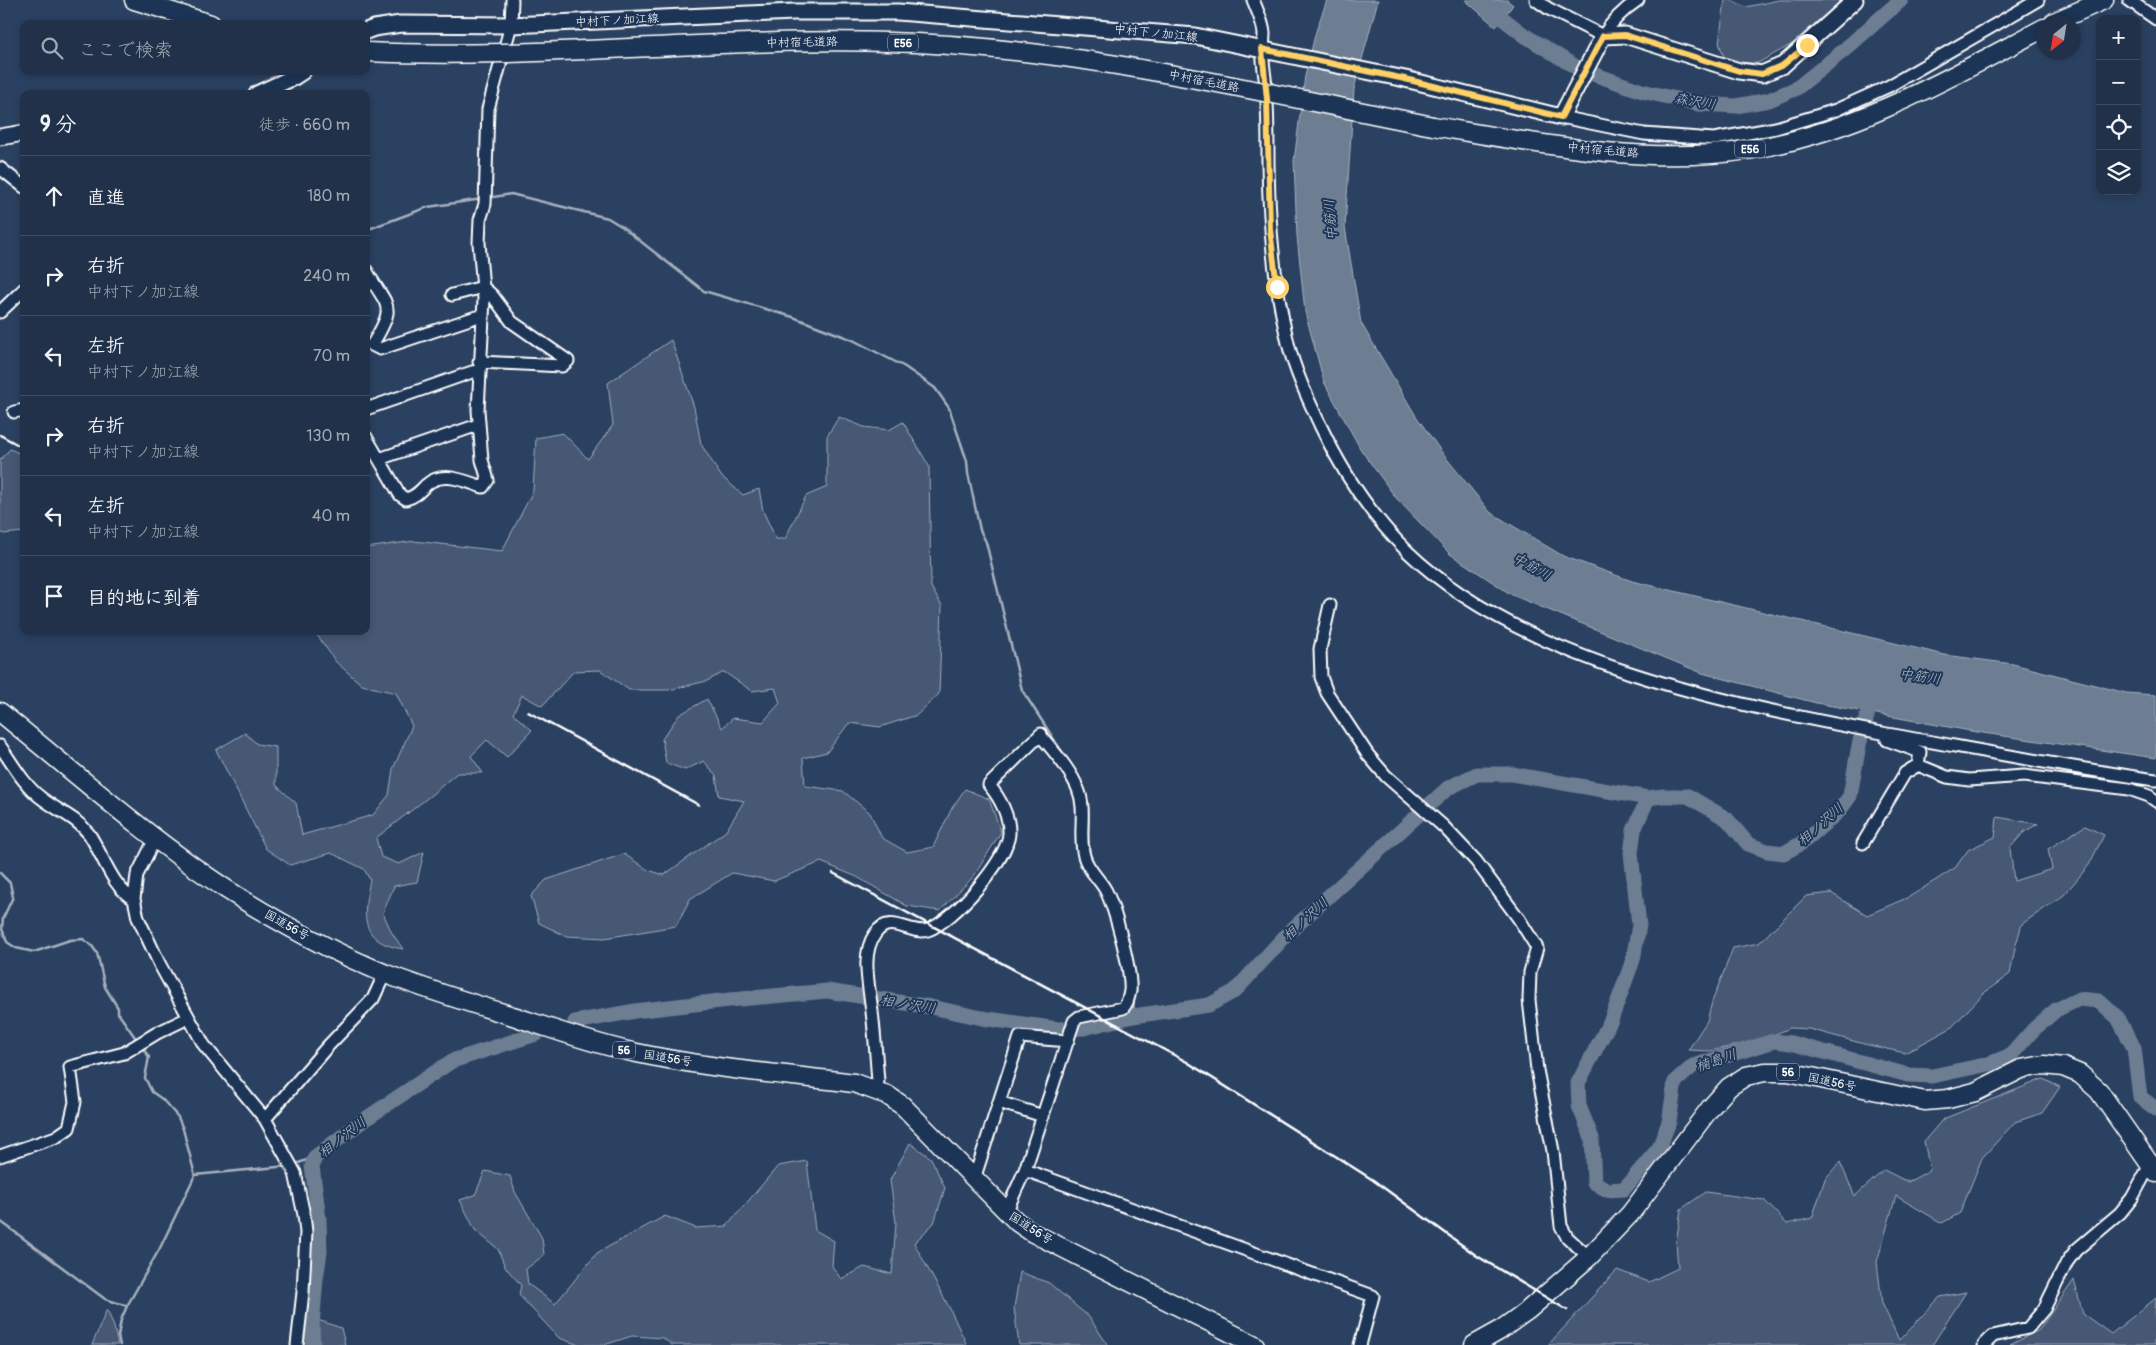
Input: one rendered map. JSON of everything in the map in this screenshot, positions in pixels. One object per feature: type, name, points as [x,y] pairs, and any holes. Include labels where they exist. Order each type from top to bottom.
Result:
[{"type":"highway","points":[[134,0],[198,20]]},
{"type":"highway","points":[[2070,15],[2104,0]]},
{"type":"highway","name":"中村宿毛道路","points":[[370,52],[407,54],[508,53],[820,41],[963,46],[1126,67],[1433,126],[1592,150],[1653,154],[1703,154],[1747,150],[1831,130],[1885,108],[1942,81],[2036,32]]},
{"type":"highway","name":"国道56号","points":[[0,712],[156,837],[224,888],[279,921],[334,950],[385,973],[434,991],[566,1034],[634,1052],[694,1062],[854,1083],[875,1089],[903,1106],[1006,1212],[1033,1233],[1255,1345]]},
{"type":"highway","name":"国道56号","points":[[1474,1345],[1499,1331],[1528,1310],[1588,1257],[1630,1214],[1711,1107],[1723,1094],[1746,1076],[1765,1072],[1788,1072],[1925,1101],[1948,1099],[1975,1092],[2021,1069],[2044,1065],[2063,1067],[2080,1074],[2099,1091],[2154,1167]]},
{"type":"main road","points":[[1561,117],[1600,42],[1625,35],[1739,71],[1762,74],[1783,65],[1855,0]]},
{"type":"main road","name":"中村下ノ加江線","points":[[370,30],[401,24],[511,25],[794,12],[898,12],[1186,35],[1269,50],[1405,79],[1561,117]]},
{"type":"main road","points":[[266,90],[297,75]]},
{"type":"main road","points":[[0,137],[20,134]]},
{"type":"street","points":[[370,444],[400,495],[406,499],[412,498],[433,479],[441,477],[483,487],[488,480],[482,460],[478,425],[483,287],[479,243],[480,220],[485,204],[488,109],[511,25],[512,0]]},
{"type":"street","points":[[1253,0],[1264,29],[1269,50],[1267,99],[1270,229],[1277,287],[1289,346],[1309,400],[1329,444],[1350,481],[1375,515],[1409,552],[1459,593],[1502,619],[1569,650],[1645,677],[1726,700],[1837,725],[1992,754],[2156,780]]},
{"type":"street","points":[[1536,0],[1600,42],[1612,22],[1624,9],[1638,0]]},
{"type":"street","points":[[1561,117],[1644,134],[1714,139],[1776,128],[1836,110],[1889,86],[2038,0]]},
{"type":"street","points":[[2129,0],[2156,19]]},
{"type":"street","points":[[0,168],[20,184]]},
{"type":"street","points":[[370,276],[387,303],[388,313],[383,327],[370,347]]},
{"type":"street","points":[[452,295],[483,287]]},
{"type":"street","points":[[370,408],[472,372],[479,367],[562,366],[568,361],[512,322],[492,295],[483,287]]},
{"type":"street","points":[[0,312],[20,293]]},
{"type":"street","points":[[370,349],[380,349],[476,317],[482,317]]},
{"type":"street","points":[[379,459],[478,425]]},
{"type":"street","points":[[1330,604],[1320,649],[1321,677],[1328,693],[1368,755],[1386,776],[1415,800],[1476,861],[1519,919],[1537,948],[1530,972],[1529,1000],[1537,1070],[1553,1151],[1561,1226],[1567,1237],[1588,1257]]},
{"type":"street","points":[[1863,843],[1905,773],[1918,765],[1920,752],[1885,739],[1882,732]]},
{"type":"street","points":[[875,1089],[878,1081],[868,965],[871,944],[876,933],[888,925],[898,925],[919,932],[927,931],[943,922],[957,910],[985,879],[1001,854],[1009,835],[999,796],[989,785],[1041,735],[1072,777],[1079,790],[1084,816],[1084,855],[1092,872],[1106,890],[1117,925],[1128,972],[1130,990],[1123,1008],[1079,1017],[1074,1021],[1025,1170],[1006,1212]]},
{"type":"street","points":[[0,746],[40,797],[74,820],[88,833],[120,887],[127,896],[134,900]]},
{"type":"street","points":[[1918,765],[1947,777],[1969,780],[2024,776],[2129,789],[2149,796],[2156,801]]},
{"type":"street","points":[[156,837],[137,875],[134,900],[138,918],[188,1018],[204,1044],[265,1119],[292,1168],[304,1215],[306,1232],[303,1292],[297,1345]]},
{"type":"street","points":[[265,1119],[327,1047],[373,999],[385,973]]},
{"type":"street","points":[[0,1156],[49,1140],[69,1128],[74,1102],[74,1085],[70,1067],[124,1053],[157,1033],[188,1018]]},
{"type":"street","points":[[971,1177],[976,1173],[1020,1036],[1069,1038]]},
{"type":"street","points":[[999,1102],[1043,1116]]},
{"type":"street","points":[[1984,1345],[1993,1336],[2028,1328],[2044,1309],[2067,1262],[2076,1250],[2120,1213],[2154,1167]]},
{"type":"street","points":[[1025,1170],[1373,1296],[1360,1345]]},
{"type":"shaded area","points":[[1725,0],[1731,0],[1746,7],[1779,0],[1842,0],[1792,44],[1758,63],[1726,62],[1719,43]]},
{"type":"shaded area","points":[[671,340],[694,407],[701,444],[721,476],[743,495],[759,489],[763,511],[776,539],[785,539],[806,496],[827,487],[827,436],[839,417],[864,427],[889,430],[903,422],[929,466],[931,587],[942,606],[939,694],[917,715],[880,727],[849,723],[827,752],[803,758],[805,786],[843,791],[870,813],[882,838],[907,852],[933,847],[952,808],[965,789],[989,799],[1001,832],[974,876],[940,911],[907,906],[857,877],[821,862],[774,881],[732,873],[690,899],[676,926],[605,938],[566,936],[539,923],[531,896],[546,880],[624,854],[648,870],[664,875],[726,831],[744,801],[719,796],[716,776],[704,761],[685,770],[666,763],[662,739],[679,715],[707,699],[722,728],[733,718],[763,722],[780,703],[775,688],[752,691],[724,672],[707,681],[669,690],[629,690],[600,670],[574,671],[542,706],[522,695],[513,714],[532,730],[507,757],[487,740],[471,756],[483,773],[457,773],[376,838],[381,857],[399,864],[424,852],[417,882],[394,886],[383,913],[392,933],[403,949],[389,946],[379,940],[367,926],[366,905],[370,880],[364,869],[331,853],[290,865],[266,849],[216,750],[245,733],[257,744],[276,747],[276,785],[296,803],[302,835],[373,815],[389,795],[393,769],[412,726],[396,693],[362,685],[336,662],[317,635],[370,635],[370,547],[414,541],[502,551],[533,491],[536,438],[563,433],[588,459],[613,425],[608,383]]},
{"type":"shaded area","points":[[10,449],[20,454],[20,532],[3,534],[0,529],[0,460]]},
{"type":"shaded area","points":[[1997,817],[2038,824],[2024,832],[2010,848],[2014,881],[2052,869],[2048,849],[2085,826],[2104,835],[2089,865],[2064,895],[2022,924],[2010,974],[1984,993],[1951,1028],[1905,1053],[1809,1029],[1790,1028],[1761,1040],[1710,1051],[1688,1050],[1707,1021],[1712,1002],[1733,948],[1759,943],[1806,896],[1831,893],[1867,915],[1909,897],[1955,868],[1968,850],[1995,837]]},
{"type":"shaded area","points":[[2043,1079],[2060,1087],[2042,1113],[2015,1122],[1982,1158],[1960,1213],[1942,1223],[1896,1196],[1877,1262],[1882,1303],[1899,1340],[1940,1297],[1966,1292],[1932,1345],[1548,1345],[1617,1270],[1649,1282],[1678,1268],[1676,1243],[1681,1209],[1706,1192],[1764,1200],[1787,1224],[1812,1218],[1825,1179],[1840,1162],[1855,1196],[1884,1170],[1908,1182],[1930,1170],[1924,1141],[1943,1119]]},
{"type":"shaded area","points":[[910,1143],[931,1158],[945,1188],[934,1223],[914,1243],[949,1307],[967,1345],[672,1345],[663,1338],[632,1336],[604,1345],[579,1345],[559,1338],[519,1295],[521,1285],[505,1267],[498,1249],[475,1230],[460,1200],[475,1195],[485,1171],[510,1176],[515,1192],[542,1238],[544,1255],[526,1269],[528,1284],[555,1304],[597,1253],[665,1216],[696,1228],[727,1226],[778,1166],[807,1161],[815,1230],[834,1241],[832,1266],[841,1279],[864,1267],[892,1274],[896,1223],[890,1180]]},
{"type":"shaded area","points":[[1020,1272],[1049,1283],[1089,1317],[1108,1345],[1019,1345],[1014,1308]]},
{"type":"shaded area","points":[[2074,1280],[2083,1314],[2111,1334],[2156,1298],[2154,1345],[2010,1345],[2039,1330]]},
{"type":"shaded area","points":[[107,1309],[118,1345],[92,1345]]},
{"type":"shaded area","points":[[318,1320],[341,1328],[345,1345],[316,1345]]},
{"type":"water","name":"中筋川","points":[[1327,0],[1378,0],[1354,89],[1345,227],[1361,323],[1416,416],[1443,454],[1490,512],[1563,556],[1632,581],[1945,655],[2013,664],[2126,693],[2156,695],[2156,758],[1976,732],[1816,703],[1702,673],[1512,595],[1450,554],[1396,498],[1361,450],[1324,382],[1305,312],[1297,236],[1294,161],[1305,76],[1316,31]]},
{"type":"water","points":[[1465,0],[1507,0],[1513,5],[1496,27]]},
{"type":"waterway","name":"森沢川","points":[[1479,0],[1524,35],[1579,69],[1642,91],[1698,104],[1736,106],[1769,100],[1797,88],[1901,0]]},
{"type":"waterway","points":[[488,198],[511,194],[608,218],[621,226],[704,291],[793,317],[853,340],[905,367],[935,388],[949,408],[967,461],[980,530],[986,542],[1022,690],[1066,758]]},
{"type":"waterway","points":[[370,229],[428,207],[482,199]]},
{"type":"waterway","name":"相ノ沢川","points":[[575,1022],[635,1011],[827,991],[1058,1029],[1084,1028],[1133,1016],[1209,1005],[1235,991],[1288,933],[1448,788],[1477,774],[1512,774],[1648,798],[1688,796],[1727,819],[1748,844],[1767,851],[1784,853],[1802,843],[1839,811],[1850,796],[1859,745],[1873,694]]},
{"type":"waterway","points":[[1078,778],[1087,799],[1088,841],[1092,862]]},
{"type":"waterway","name":"楠島川","points":[[1648,798],[1634,830],[1631,853],[1639,925],[1633,960],[1611,1020],[1578,1083],[1579,1106],[1592,1138],[1594,1182],[1607,1190],[1624,1189],[1659,1148],[1669,1122],[1675,1082],[1693,1066],[1774,1041],[1791,1043],[1908,1075],[1932,1076],[1989,1064],[2011,1055],[2034,1029],[2056,1010],[2079,999],[2099,1001],[2118,1018],[2134,1048],[2140,1097],[2156,1109]]},
{"type":"waterway","points":[[0,873],[10,883],[13,897],[3,918],[2,929],[7,942],[16,948],[34,952],[70,940],[83,939],[97,953],[105,987],[118,1008],[118,1013],[137,1040]]},
{"type":"waterway","points":[[1133,1016],[1134,998]]},
{"type":"waterway","name":"相ノ沢川","points":[[313,1345],[312,1326],[320,1252],[319,1219],[312,1166],[315,1157],[361,1122],[452,1061],[536,1034]]},
{"type":"waterway","points":[[120,1345],[118,1336],[121,1320],[127,1306],[160,1248],[195,1175],[178,1117],[162,1099],[152,1092],[145,1078],[149,1057],[142,1047]]},
{"type":"waterway","points":[[293,1165],[315,1157]]},
{"type":"waterway","points":[[195,1175],[288,1166]]},
{"type":"waterway","points":[[0,1221],[105,1299],[127,1306]]},
{"type":"railway","points":[[0,435],[20,446]]},
{"type":"railway","points":[[528,712],[699,805]]},
{"type":"railway","points":[[833,873],[1187,1062],[1373,1180],[1477,1256],[1567,1310]]},
{"type":"route","points":[[1277,287],[1270,229],[1267,99],[1262,49],[1405,79],[1561,117],[1603,36],[1625,35],[1739,71],[1762,74],[1783,65],[1807,45]]}]
